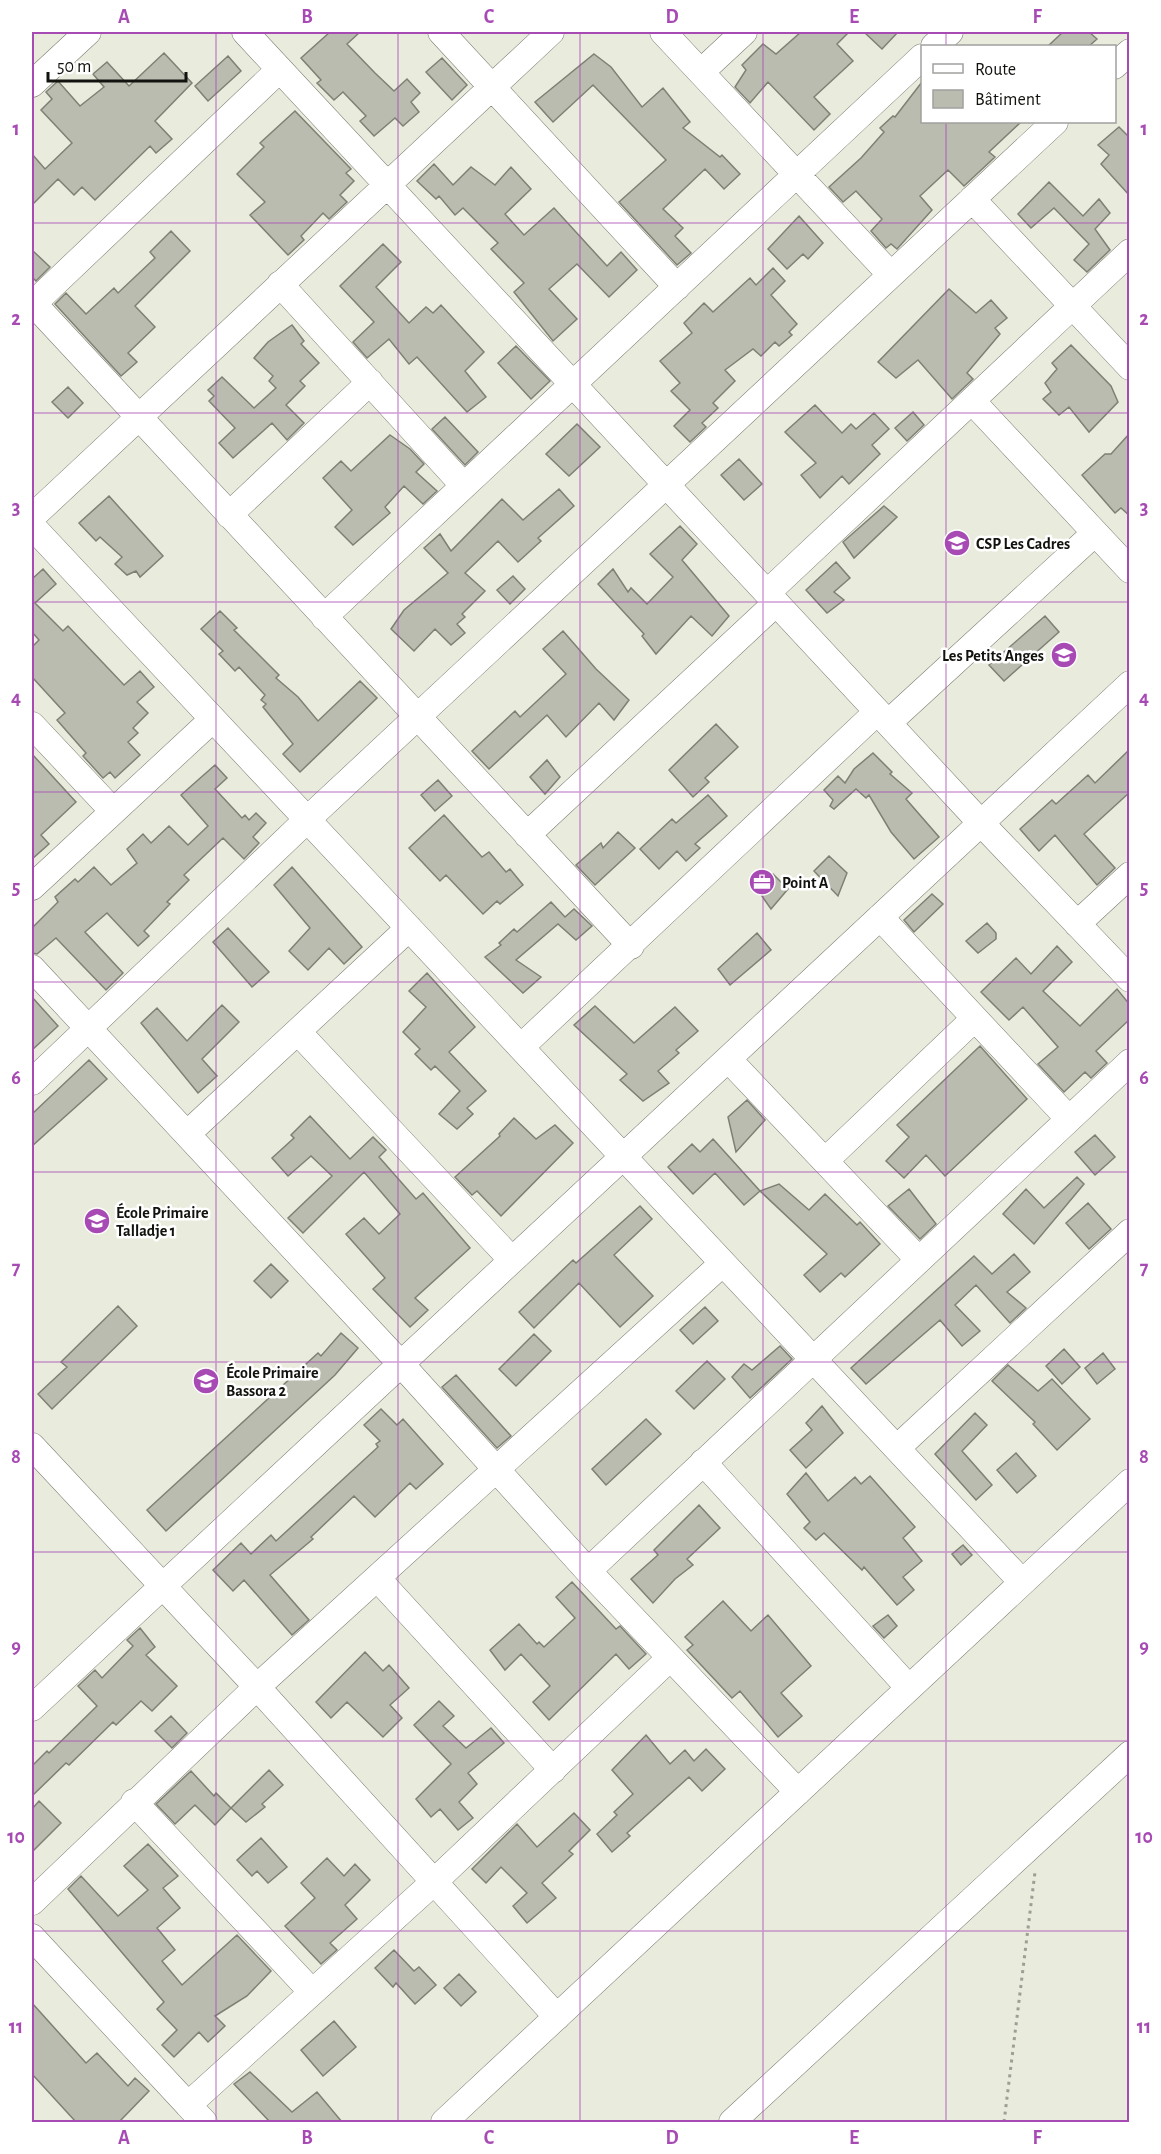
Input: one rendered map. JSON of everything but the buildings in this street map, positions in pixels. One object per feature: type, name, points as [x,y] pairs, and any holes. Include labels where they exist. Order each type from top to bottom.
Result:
[{"type":"street","points":[[32,84],[88,32]]},
{"type":"street","points":[[245,32],[981,823],[1130,979]]},
{"type":"street","points":[[441,32],[677,287]]},
{"type":"street","points":[[32,517],[551,32]]},
{"type":"street","points":[[663,32],[891,275]]},
{"type":"street","points":[[701,72],[744,32]]},
{"type":"street","points":[[935,45],[950,32]]},
{"type":"street","points":[[1116,64],[1130,52]]},
{"type":"street","points":[[324,617],[921,58]]},
{"type":"street","points":[[279,70],[32,303],[631,946]]},
{"type":"street","points":[[32,1082],[307,820],[1054,123]]},
{"type":"street","points":[[972,199],[1130,367]]},
{"type":"street","points":[[527,835],[972,401],[1130,252]]},
{"type":"street","points":[[280,284],[464,486]]},
{"type":"street","points":[[229,515],[370,382]]},
{"type":"street","points":[[972,401],[1130,570]]},
{"type":"street","points":[[32,526],[1022,1582]]},
{"type":"street","points":[[520,1047],[883,718],[1095,533]]},
{"type":"street","points":[[32,1708],[1130,684]]},
{"type":"street","points":[[32,887],[213,719]]},
{"type":"street","points":[[32,725],[113,811]]},
{"type":"street","points":[[1077,924],[1130,875]]},
{"type":"street","points":[[880,917],[1069,1119]]},
{"type":"street","points":[[187,1134],[410,928]]},
{"type":"street","points":[[32,968],[401,1364],[588,1571],[798,1792]]},
{"type":"street","points":[[825,1161],[974,1018]]},
{"type":"street","points":[[298,1032],[512,1260]]},
{"type":"street","points":[[728,1059],[918,1259]]},
{"type":"street","points":[[588,1571],[1130,1062]]},
{"type":"street","points":[[897,1448],[1130,1232]]},
{"type":"street","points":[[32,1902],[134,1802],[257,1687],[723,1263]]},
{"type":"street","points":[[32,1446],[257,1687],[557,2017]]},
{"type":"street","points":[[703,1462],[909,1688]]},
{"type":"street","points":[[444,2122],[1130,1482]]},
{"type":"street","points":[[378,1579],[553,1770]]},
{"type":"street","points":[[32,1937],[196,2114],[312,1992],[435,1881],[670,1658]]},
{"type":"street","points":[[732,2122],[1130,1754]]},
{"type":"street","points":[[134,1802],[312,1992]]},
{"type":"path","points":[[1004,2122],[1040,1837]]},
{"type":"place","name":"CSP Les Cadres","points":[[957,543]]},
{"type":"place","name":"Les Petits Anges","points":[[1064,655]]},
{"type":"place","name":"Point A","points":[[762,882]]},
{"type":"place","name":"École Primaire Talladje 1","points":[[97,1221]]},
{"type":"place","name":"École Primaire Bassora 2","points":[[206,1381]]}]
